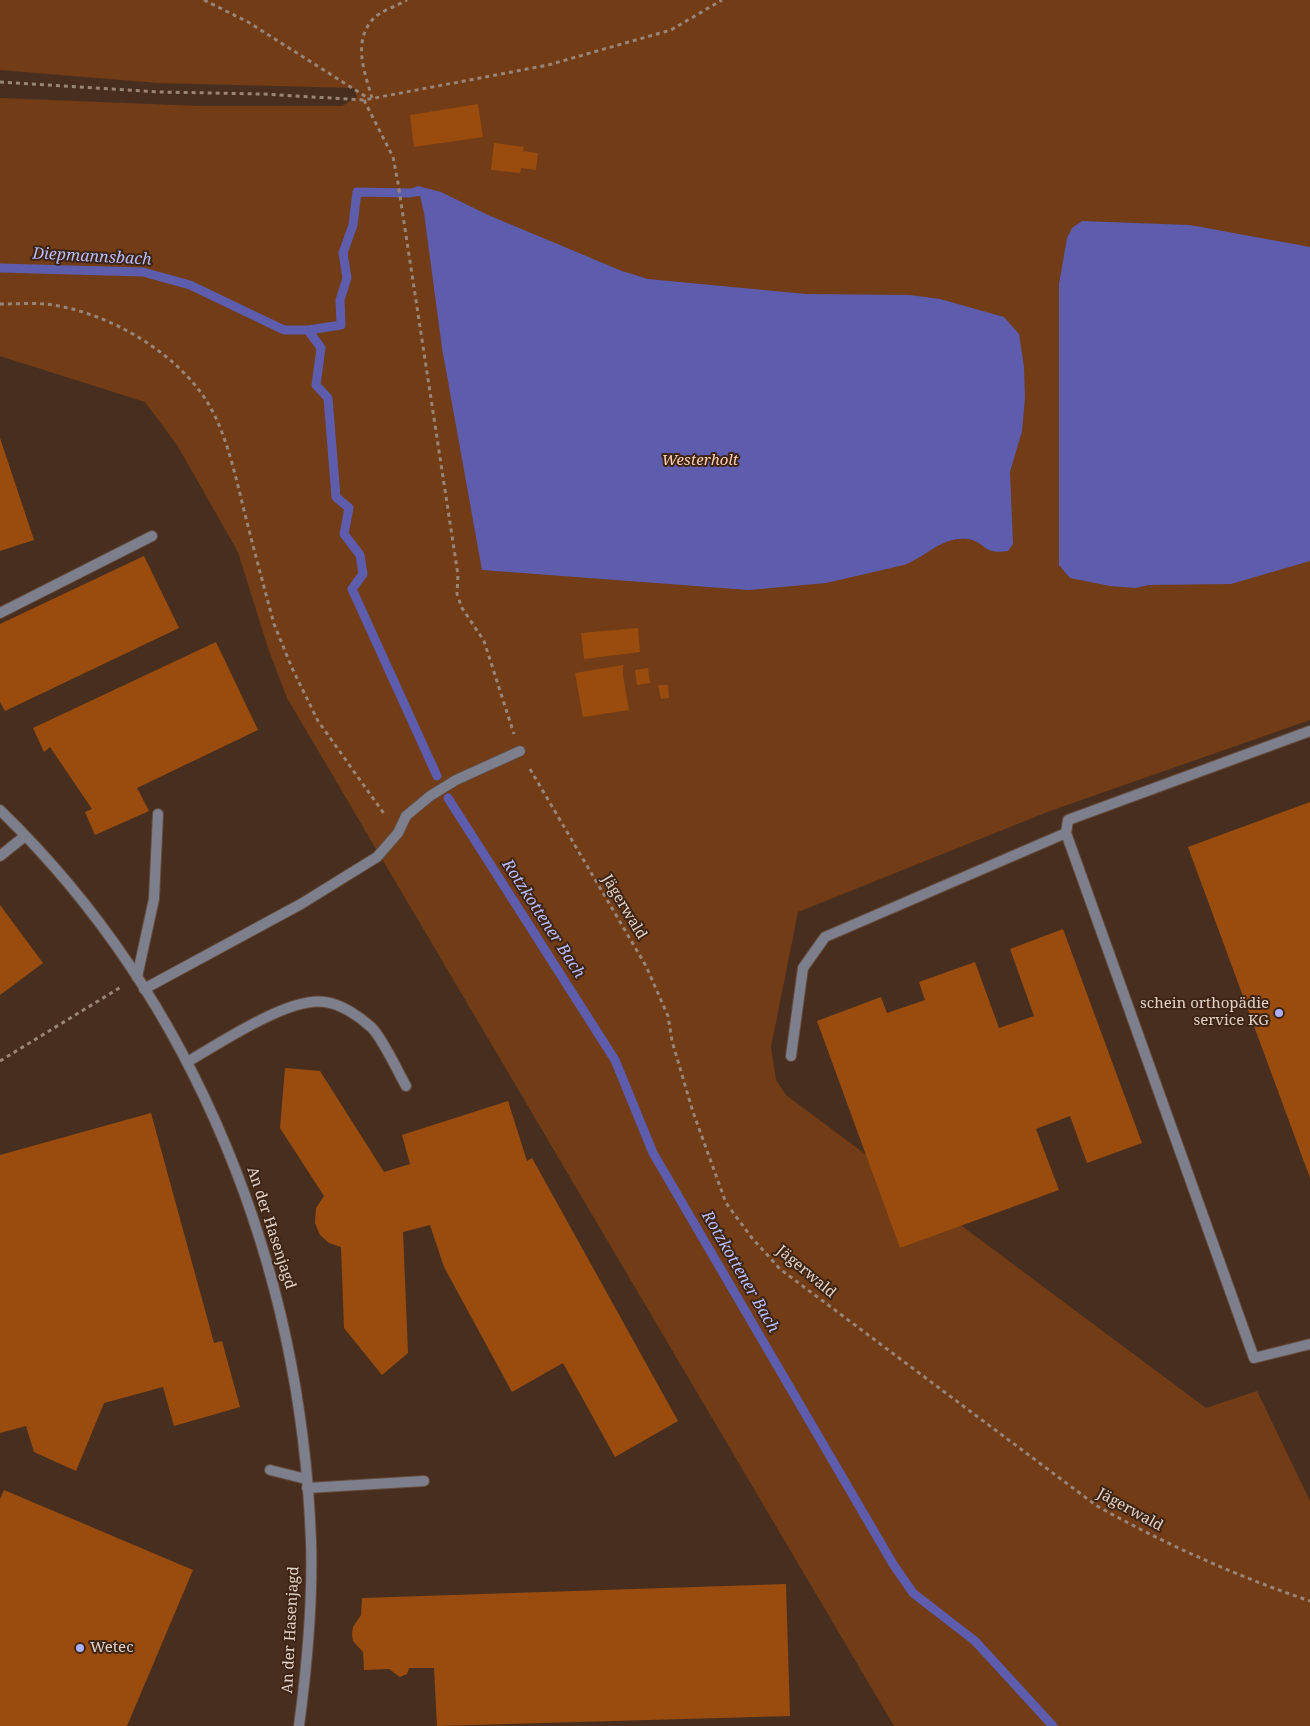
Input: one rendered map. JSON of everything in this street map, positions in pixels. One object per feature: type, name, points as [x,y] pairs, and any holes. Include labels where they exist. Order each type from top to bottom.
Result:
[{"type":"street","points":[[0,613],[152,536]]},
{"type":"street","points":[[1310,731],[1068,820],[1066,833],[1254,1358],[1310,1344]]},
{"type":"street","points":[[144,989],[301,904],[377,857],[398,834],[406,816],[430,796],[456,780],[520,751]]},
{"type":"street","name":"An der Hasenjagd","points":[[0,810],[68,882],[137,977],[187,1062],[228,1147],[245,1190],[269,1264],[287,1341],[307,1484],[311,1542],[309,1615],[299,1726]]},
{"type":"street","points":[[137,977],[154,899],[158,814]]},
{"type":"street","points":[[791,1056],[804,968],[825,937],[1066,833]]},
{"type":"street","points":[[0,856],[25,836]]},
{"type":"street","points":[[187,1062],[276,1012],[301,1004],[324,1002],[348,1010],[373,1028],[406,1086]]},
{"type":"street","points":[[270,1470],[307,1484],[424,1481]]},
{"type":"path","points":[[204,0],[248,22],[370,98]]},
{"type":"path","points":[[370,98],[361,57],[364,34],[373,19],[407,0]]},
{"type":"path","points":[[0,82],[160,92],[262,94],[364,100],[548,65],[671,30],[722,0]]},
{"type":"path","name":"Jägerwald","points":[[364,100],[393,157],[398,183],[458,575],[457,594],[462,608],[484,641],[520,751],[646,966],[668,1016],[672,1041],[693,1112],[726,1202],[752,1238],[780,1269],[1097,1506],[1150,1535],[1195,1556],[1310,1601]]},
{"type":"path","points":[[0,304],[45,304],[65,308],[122,328],[161,353],[188,378],[209,405],[234,472],[274,624],[292,668],[318,721],[398,834]]},
{"type":"path","points":[[0,1061],[137,977]]},
{"type":"green space","name":"Westerholt","points":[[0,0],[1310,0],[1310,720],[1050,811],[798,912],[771,1047],[776,1080],[786,1095],[1206,1408],[1257,1391],[1310,1501],[1310,1726],[894,1726],[287,698],[268,648],[238,552],[177,445],[145,402],[0,356],[0,98],[201,106],[342,106],[357,97],[354,88],[158,83],[0,70]]},
{"type":"shaded area","points":[[418,186],[441,192],[488,215],[622,271],[648,279],[806,294],[910,295],[940,299],[1004,317],[1019,334],[1024,367],[1025,398],[1022,431],[1010,472],[1013,544],[1008,551],[1000,552],[989,550],[968,539],[959,539],[942,544],[904,565],[826,583],[749,590],[482,570],[442,348],[424,213],[420,196],[411,197],[410,189]]},
{"type":"shaded area","points":[[1082,221],[1190,225],[1310,247],[1310,561],[1231,584],[1149,585],[1135,588],[1110,586],[1070,578],[1059,565],[1059,284],[1067,238],[1072,228]]},
{"type":"building","points":[[478,104],[483,137],[414,147],[410,115]]},
{"type":"building","points":[[494,143],[524,147],[523,151],[538,153],[536,170],[521,168],[520,173],[491,170]]},
{"type":"building","points":[[0,438],[34,540],[0,551]]},
{"type":"building","points":[[144,556],[179,628],[5,711],[0,702],[0,624]]},
{"type":"building","points":[[638,628],[640,652],[584,659],[581,633]]},
{"type":"building","points":[[216,642],[258,730],[137,788],[149,811],[95,835],[85,812],[92,809],[50,747],[44,752],[33,728]]},
{"type":"building","points":[[623,665],[629,710],[583,717],[575,673]]},
{"type":"building","points":[[648,668],[650,683],[637,685],[635,670]]},
{"type":"building","points":[[658,685],[668,685],[669,698],[661,699]]},
{"type":"building","name":"schein orthopädie service KG","points":[[1310,802],[1310,1178],[1188,847]]},
{"type":"building","points":[[0,905],[43,963],[0,995]]},
{"type":"building","points":[[1063,929],[1142,1143],[1087,1163],[1070,1116],[1036,1129],[1059,1190],[900,1248],[817,1021],[881,997],[887,1013],[925,1000],[919,982],[975,962],[999,1028],[1034,1016],[1010,949]]},
{"type":"building","points":[[285,1068],[320,1071],[384,1172],[410,1164],[402,1135],[508,1101],[527,1161],[532,1158],[678,1421],[615,1457],[563,1363],[512,1392],[444,1267],[430,1225],[403,1232],[408,1353],[382,1375],[344,1328],[341,1247],[329,1243],[320,1235],[315,1223],[316,1208],[324,1196],[280,1128]]},
{"type":"building","points":[[151,1113],[214,1343],[222,1341],[240,1407],[174,1426],[163,1387],[104,1403],[76,1471],[34,1452],[26,1426],[0,1433],[0,1155]]},
{"type":"building","name":"Wetec","points":[[4,1490],[193,1570],[127,1726],[0,1726],[0,1499]]},
{"type":"building","points":[[786,1584],[790,1716],[437,1726],[434,1668],[409,1668],[407,1674],[400,1677],[389,1669],[364,1670],[363,1652],[353,1641],[352,1634],[353,1627],[361,1615],[362,1598]]},
{"type":"waterway","name":"Diepmannsbach","points":[[0,268],[143,272],[190,285],[284,330],[308,330],[341,325],[340,300],[347,278],[343,253],[353,225],[357,192],[410,193]]},
{"type":"waterway","name":"Rotzkottener Bach","points":[[308,330],[321,348],[316,385],[328,398],[336,497],[349,508],[344,534],[360,555],[363,574],[352,589],[437,776]]},
{"type":"waterway","name":"Rotzkottener Bach","points":[[448,798],[615,1060],[653,1153],[893,1564],[913,1593],[975,1641],[1053,1726]]},
{"type":"place","name":"schein orthopädie service KG","points":[[1279,1013]]},
{"type":"place","name":"Wetec","points":[[80,1648]]}]
